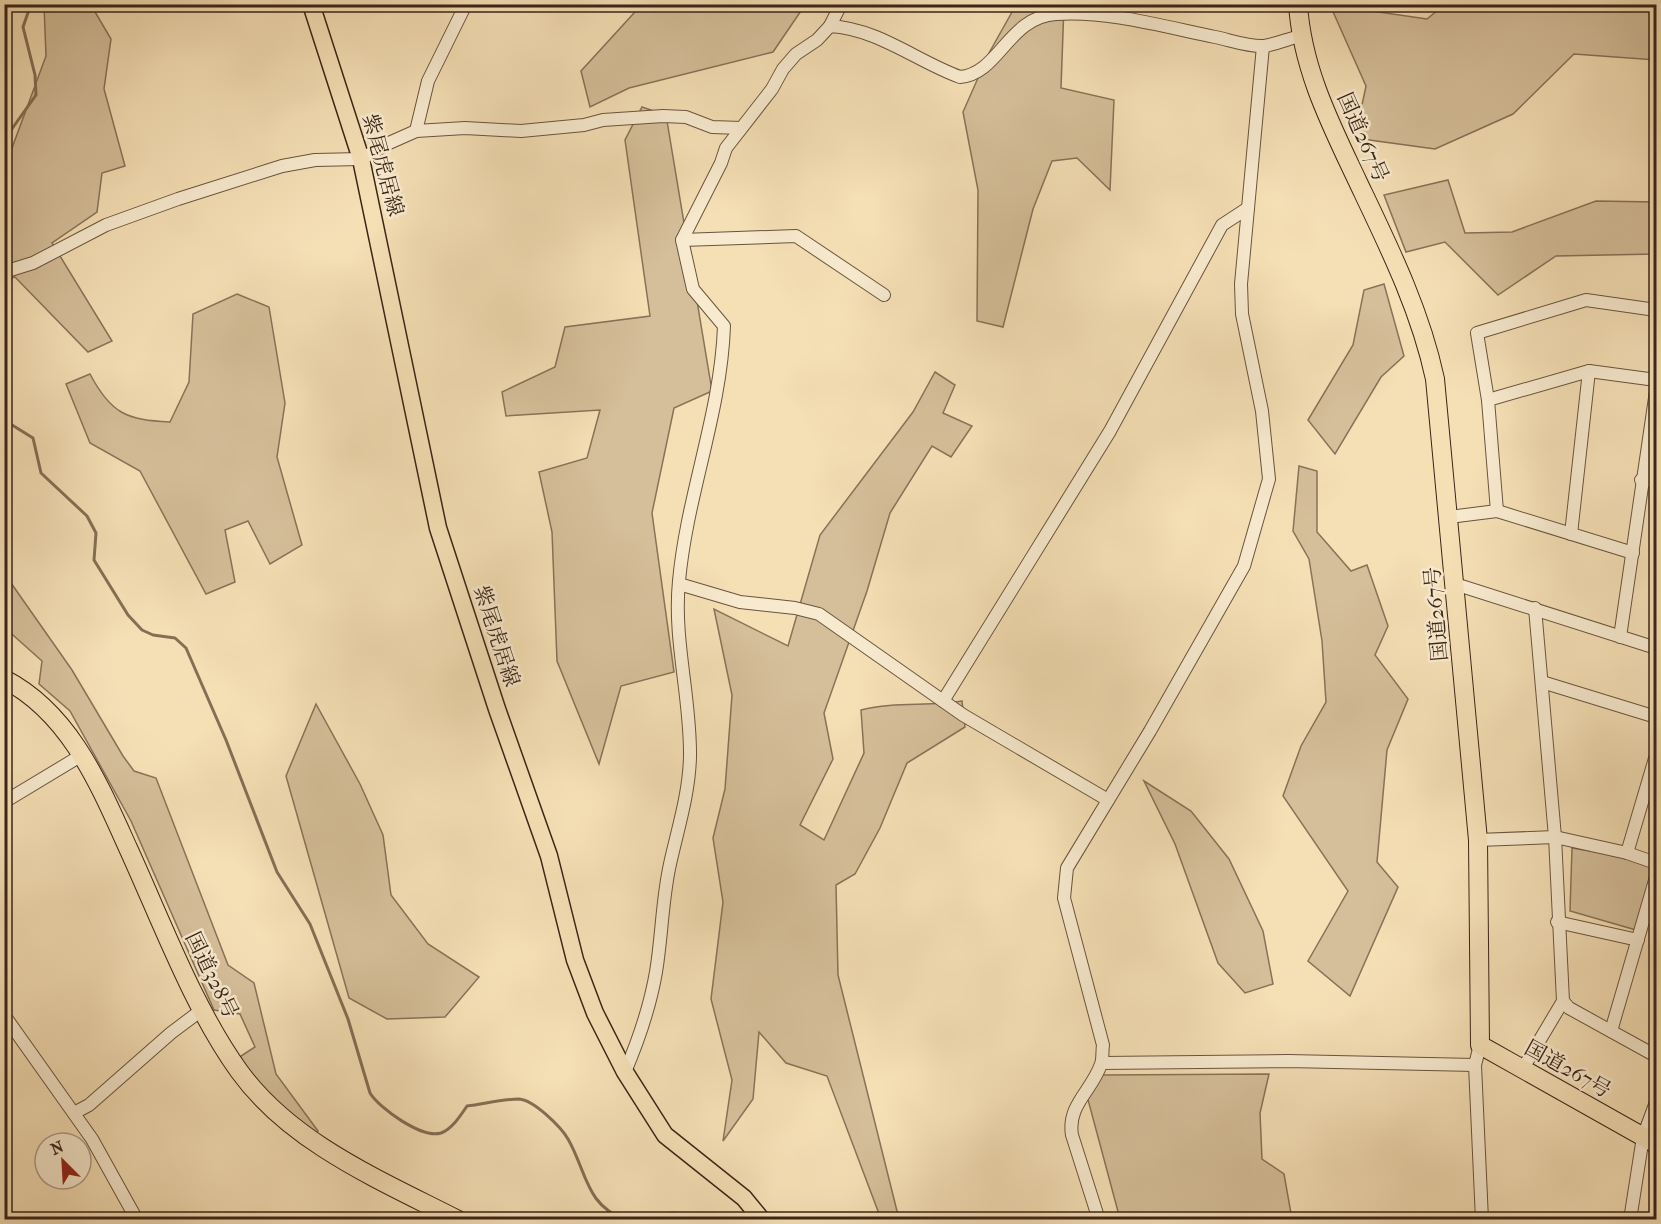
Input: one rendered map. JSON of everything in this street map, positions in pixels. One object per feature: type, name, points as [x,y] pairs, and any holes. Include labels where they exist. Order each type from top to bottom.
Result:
[{"type":"highway","name":"国道267号","points":[[1298,4],[1300,36],[1326,115],[1393,255],[1422,325],[1435,379],[1478,840],[1480,1045],[1650,1140]]},
{"type":"highway","name":"国道328号","points":[[4,680],[48,709],[82,755],[111,810],[202,1009],[240,1072],[275,1111],[296,1129],[342,1159],[458,1220]]},
{"type":"main road","name":"紫尾虎居線","points":[[310,4],[361,159],[438,528],[497,710],[549,856],[575,960],[595,1013],[625,1072],[665,1135],[744,1198],[762,1220]]},
{"type":"street","points":[[416,131],[428,81],[466,4]]},
{"type":"street","points":[[625,1072],[647,1014],[656,971],[670,864],[682,820],[690,759],[689,711],[676,613],[690,509],[722,365],[724,326],[693,289],[682,240],[722,163],[726,148],[754,115],[790,61],[830,26],[838,8],[846,4]]},
{"type":"street","points":[[830,26],[852,27],[884,39],[917,58],[960,77],[968,76],[998,55],[1011,37],[1028,21],[1056,14],[1127,20],[1263,46],[1300,36]]},
{"type":"street","points":[[1100,1220],[1071,1135],[1070,1122],[1076,1105],[1102,1063],[1103,1045],[1064,898],[1067,868],[1244,566],[1269,479],[1262,411],[1242,314],[1242,275],[1263,46]]},
{"type":"street","points":[[4,272],[33,263],[106,225],[178,199],[282,166],[315,159],[361,159],[389,142],[416,131],[465,128],[521,131],[584,125],[603,120],[663,116],[686,117],[712,127],[741,128]]},
{"type":"street","points":[[943,701],[1110,431],[1222,225],[1248,208]]},
{"type":"street","points":[[682,240],[796,236],[884,295]]},
{"type":"street","points":[[1497,511],[1488,400],[1477,333],[1586,300],[1656,310]]},
{"type":"street","points":[[1488,400],[1589,371],[1656,380]]},
{"type":"street","points":[[1570,534],[1589,371]]},
{"type":"street","points":[[1620,637],[1634,553],[1641,480],[1656,391]]},
{"type":"street","points":[[1641,480],[1656,481]]},
{"type":"street","points":[[1449,516],[1497,511],[1634,553]]},
{"type":"street","points":[[679,584],[740,602],[795,608],[819,614],[943,701],[1108,800]]},
{"type":"street","points":[[1455,584],[1656,648]]},
{"type":"street","points":[[1522,1070],[1563,1001],[1557,922],[1555,837],[1535,608]]},
{"type":"street","points":[[1542,682],[1656,717]]},
{"type":"street","points":[[4,802],[82,755]]},
{"type":"street","points":[[1627,853],[1651,787],[1656,755]]},
{"type":"street","points":[[1478,840],[1555,837],[1627,853],[1656,863]]},
{"type":"street","points":[[1611,1030],[1656,877]]},
{"type":"street","points":[[1557,922],[1638,940]]},
{"type":"street","points":[[1563,1001],[1569,1008],[1656,1056]]},
{"type":"street","points":[[74,1113],[89,1105],[202,1009]]},
{"type":"street","points":[[4,1015],[74,1113],[137,1220]]},
{"type":"street","points":[[1480,1045],[1474,1065],[1482,1220]]},
{"type":"street","points":[[1102,1063],[1288,1061],[1474,1065]]},
{"type":"street","points":[[1630,1220],[1650,1140],[1656,1102]]},
{"type":"shaded area","points":[[44,5],[91,5],[111,39],[104,89],[125,166],[102,173],[97,212],[52,243],[112,341],[88,352],[15,277],[5,280],[5,167],[46,56]]},
{"type":"shaded area","points":[[639,5],[805,5],[773,52],[629,88],[590,107],[581,71]]},
{"type":"shaded area","points":[[1016,5],[1064,5],[1061,88],[1114,100],[1110,190],[1077,158],[1052,161],[1033,209],[1003,327],[977,321],[978,190],[963,112],[989,53]]},
{"type":"shaded area","points":[[1330,5],[1427,19],[1444,5],[1656,5],[1656,60],[1574,54],[1513,114],[1435,149],[1355,138],[1366,86]]},
{"type":"shaded area","points":[[642,107],[666,115],[712,391],[674,408],[652,513],[674,672],[621,686],[599,764],[557,661],[552,532],[539,472],[587,458],[600,410],[506,416],[502,392],[555,367],[565,327],[650,316],[625,140]]},
{"type":"shaded area","points":[[1448,180],[1465,233],[1512,232],[1596,201],[1656,202],[1656,254],[1556,256],[1498,295],[1445,242],[1406,252],[1384,195]]},
{"type":"shaded area","points":[[1384,284],[1404,356],[1381,377],[1335,454],[1308,420],[1353,345],[1364,290]]},
{"type":"shaded area","points":[[237,294],[269,307],[285,403],[277,457],[302,545],[270,564],[248,521],[225,530],[235,582],[206,594],[140,471],[90,443],[66,384],[90,374],[105,398],[122,412],[142,419],[170,422],[189,382],[193,314]]},
{"type":"shaded area","points":[[935,372],[955,385],[943,413],[972,426],[951,457],[932,446],[890,513],[867,591],[824,713],[833,759],[800,825],[824,840],[864,753],[861,710],[874,707],[962,701],[965,727],[907,763],[880,828],[855,874],[836,885],[838,975],[899,1219],[881,1219],[827,1076],[786,1063],[759,1032],[753,1099],[723,1141],[732,1080],[711,999],[723,902],[713,838],[725,789],[732,695],[714,609],[788,646],[820,535],[913,412]]},
{"type":"shaded area","points":[[1299,466],[1317,471],[1317,532],[1351,571],[1367,565],[1388,626],[1375,655],[1408,699],[1387,750],[1377,862],[1398,887],[1350,996],[1308,961],[1348,891],[1283,796],[1301,746],[1326,702],[1322,641],[1309,559],[1293,531]]},
{"type":"shaded area","points":[[4,573],[72,670],[134,771],[156,778],[228,965],[254,983],[276,1074],[318,1131],[316,1133],[274,1099],[238,1058],[255,1047],[240,1014],[214,1010],[131,821],[70,711],[39,684],[42,661],[5,628]]},
{"type":"shaded area","points":[[316,704],[360,784],[383,835],[391,895],[428,944],[479,977],[445,1017],[387,1019],[349,998],[286,776]]},
{"type":"shaded area","points":[[1144,781],[1191,811],[1229,859],[1263,931],[1273,984],[1245,993],[1218,963],[1175,844]]},
{"type":"shaded area","points":[[1572,848],[1628,857],[1654,868],[1636,930],[1570,911]]},
{"type":"shaded area","points":[[1269,1074],[1260,1113],[1262,1159],[1284,1174],[1292,1219],[1120,1219],[1087,1096],[1101,1075]]},
{"type":"waterway","points":[[4,140],[36,95],[35,75],[23,27],[31,4]]},
{"type":"waterway","points":[[4,420],[33,438],[41,473],[87,516],[96,533],[94,560],[128,615],[142,630],[153,635],[175,638],[186,648],[226,740],[277,872],[310,924],[348,1019],[370,1093],[391,1114],[413,1127],[433,1134],[441,1133],[449,1128],[467,1106],[519,1099],[532,1104],[553,1121],[568,1139],[589,1186],[602,1206],[626,1220]]},
{"type":"waterway","points":[[632,1220],[672,1213],[683,1214],[686,1220]]}]
